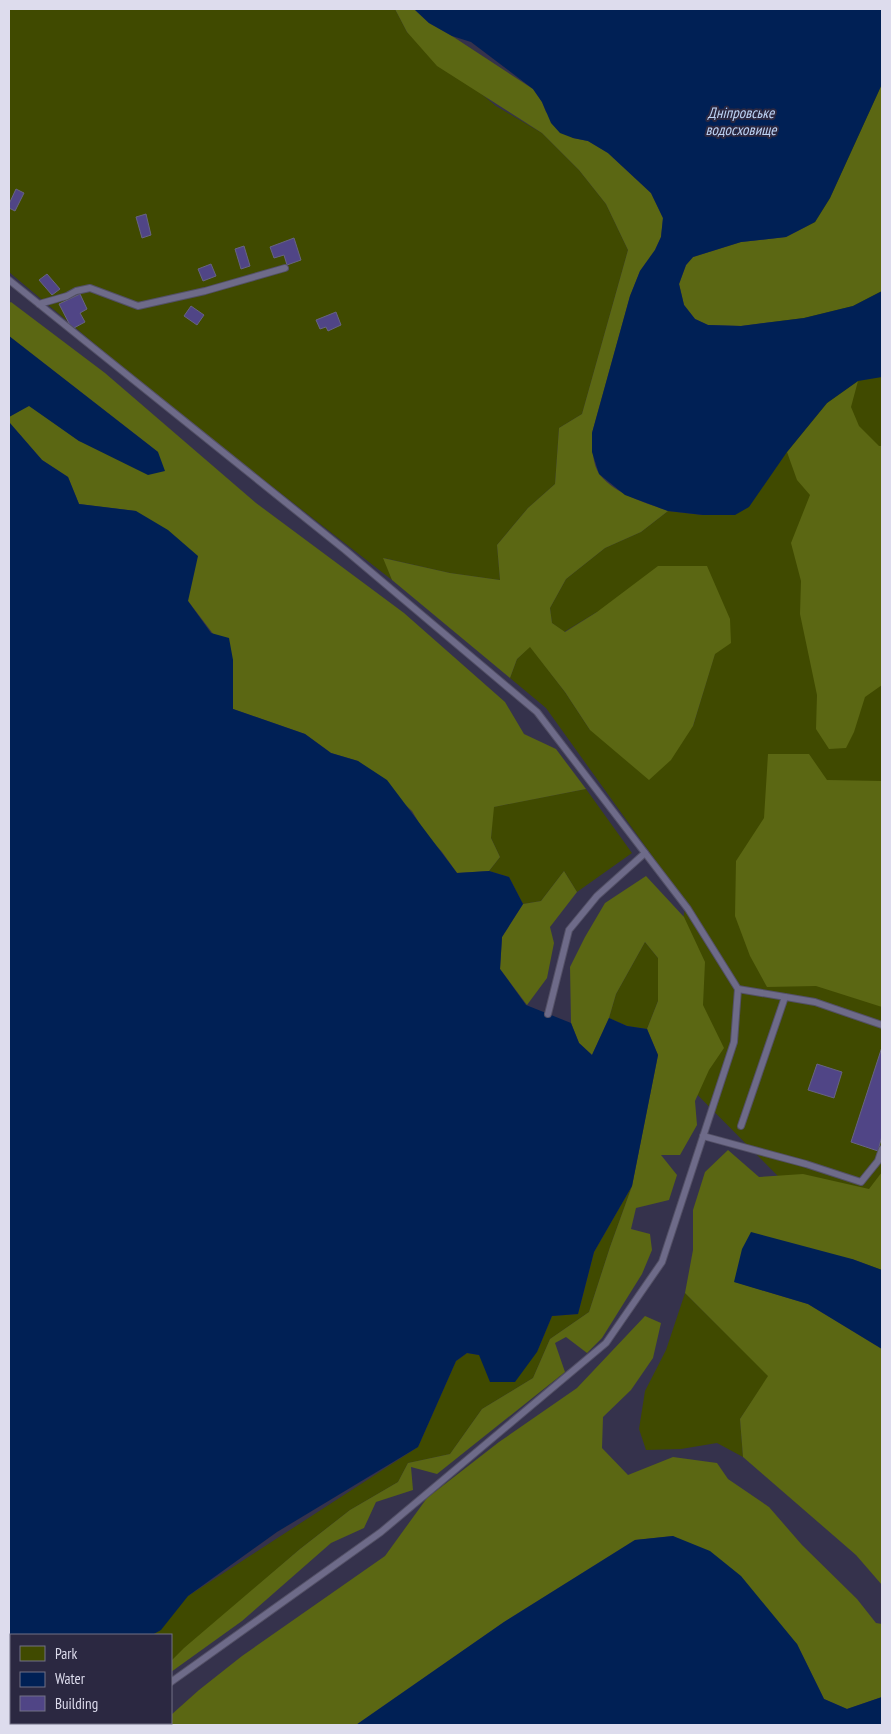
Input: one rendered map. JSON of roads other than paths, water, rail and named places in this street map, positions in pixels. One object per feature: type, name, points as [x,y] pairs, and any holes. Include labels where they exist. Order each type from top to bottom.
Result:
[{"type":"lane","points":[[38,304],[90,288],[138,306],[205,292],[285,268]]},
{"type":"lane","points":[[9,280],[345,550],[537,712],[688,909],[738,989],[734,1042],[662,1262],[606,1343],[381,1532],[172,1681]]},
{"type":"lane","points":[[548,1014],[569,930],[597,896],[645,853]]},
{"type":"lane","points":[[738,989],[815,1002],[882,1024]]},
{"type":"lane","points":[[741,1126],[785,997]]},
{"type":"lane","points":[[703,1136],[806,1164],[861,1182],[878,1161],[882,1149]]},
{"type":"water","name":"Дніпровське водосховище","points":[[414,9],[882,9],[882,84],[830,198],[815,222],[786,237],[741,242],[693,257],[686,265],[679,284],[684,305],[695,319],[708,325],[741,326],[804,318],[853,306],[882,291],[882,377],[858,381],[827,403],[787,452],[749,507],[735,515],[703,515],[668,511],[625,495],[599,474],[592,452],[592,433],[630,296],[640,271],[655,250],[661,237],[663,218],[651,193],[608,153],[588,141],[560,133],[551,123],[542,102],[533,89],[471,42],[452,36],[429,23]]},
{"type":"water","points":[[9,336],[158,452],[165,471],[148,475],[79,441],[29,406],[9,417]]},
{"type":"water","points":[[9,422],[42,460],[68,477],[79,504],[136,511],[168,530],[198,556],[188,601],[211,633],[229,638],[233,660],[233,709],[305,734],[331,753],[358,761],[387,780],[457,873],[489,871],[509,877],[523,904],[502,937],[500,969],[526,1005],[571,1023],[579,1043],[592,1055],[609,1018],[627,1026],[647,1029],[658,1055],[632,1186],[594,1252],[578,1314],[552,1316],[537,1352],[515,1382],[490,1382],[479,1355],[467,1353],[456,1361],[418,1447],[277,1532],[188,1596],[161,1630],[154,1634],[10,1634],[9,1667]]},
{"type":"water","points":[[751,1232],[852,1259],[882,1270],[882,1349],[808,1304],[734,1282],[742,1249]]},
{"type":"water","points":[[673,1536],[710,1551],[741,1576],[797,1644],[824,1699],[847,1709],[882,1697],[882,1725],[356,1725],[504,1622],[635,1540]]}]
